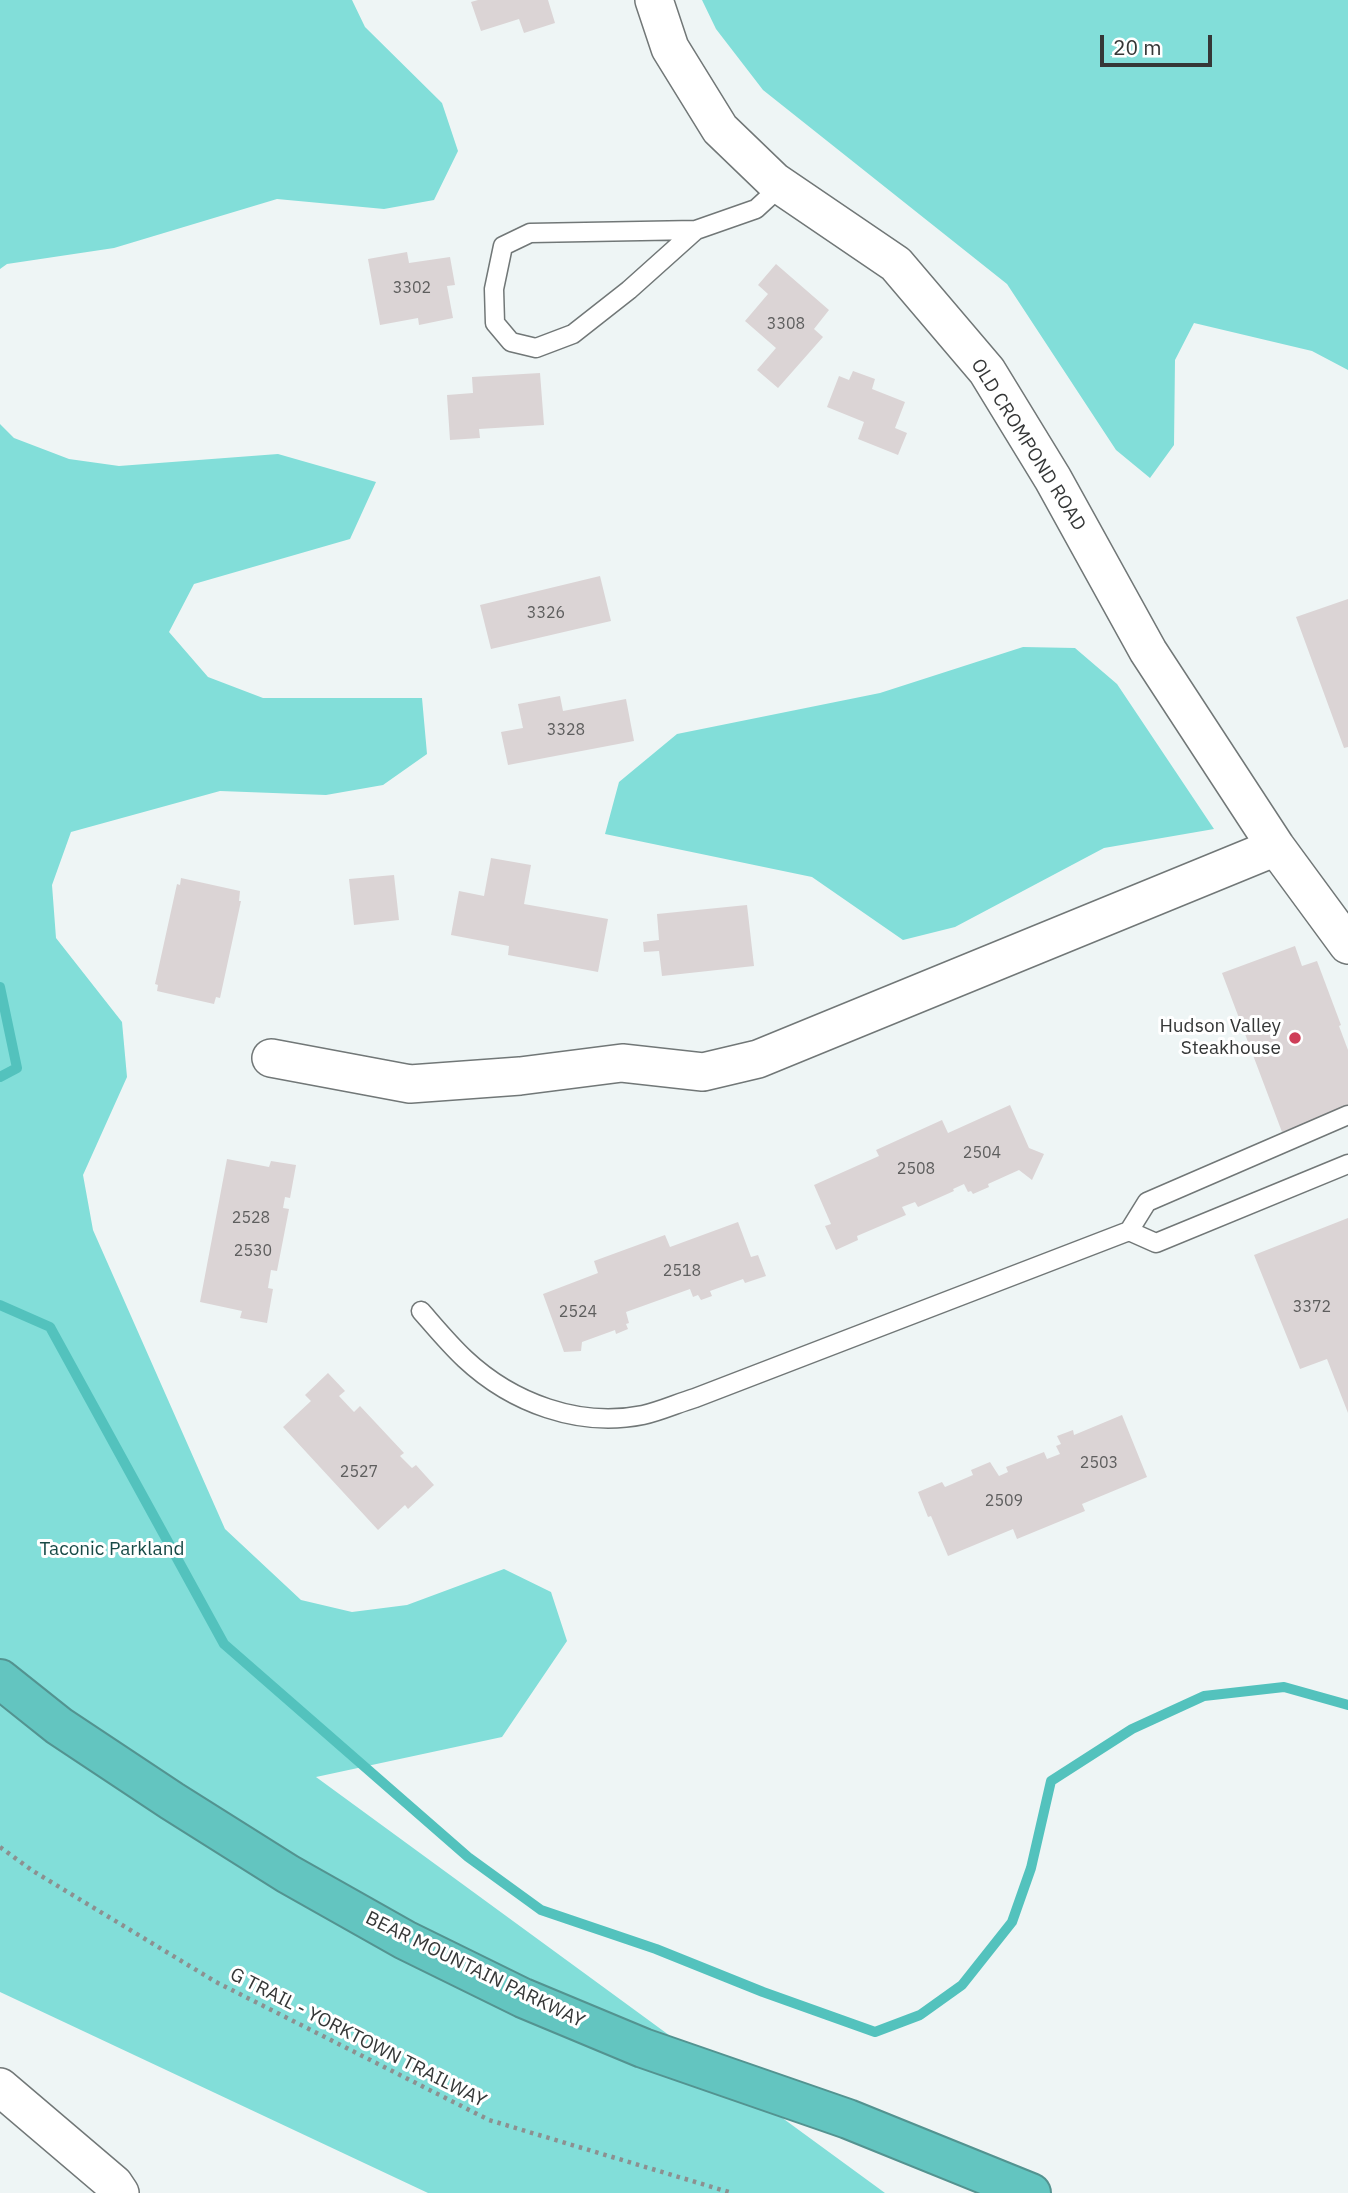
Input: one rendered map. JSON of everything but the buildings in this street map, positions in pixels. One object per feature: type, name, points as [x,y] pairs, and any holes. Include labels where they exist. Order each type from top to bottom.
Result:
[{"type":"highway","name":"BEAR MOUNTAIN PARKWAY","points":[[0,1679],[59,1726],[172,1801],[288,1874],[405,1940],[523,1998],[643,2048],[848,2119],[1031,2193]]},
{"type":"street","name":"OLD CROMPOND ROAD","points":[[653,0],[670,48],[720,129],[781,186],[896,264],[986,372],[1053,479],[1148,651],[1276,847],[1348,945]]},
{"type":"street","points":[[271,1058],[410,1084],[520,1076],[622,1063],[703,1072],[758,1059],[1276,847]]},
{"type":"street","points":[[0,2087],[114,2184],[120,2193]]},
{"type":"lane","points":[[696,230],[629,290],[573,334],[536,348],[510,342],[495,323],[494,289],[503,246],[530,233],[696,230],[756,209],[781,186]]},
{"type":"lane","points":[[421,1311],[465,1360],[509,1392],[552,1411],[598,1419],[644,1415],[695,1398],[1129,1231],[1147,1202],[1348,1115]]},
{"type":"lane","points":[[1129,1231],[1156,1243],[1348,1164]]},
{"type":"path","name":"G TRAIL - YORKTOWN TRAILWAY","points":[[0,1847],[33,1871],[216,1982],[489,2120],[732,2193]]},
{"type":"green space","points":[[0,0],[352,0],[365,27],[442,103],[458,151],[434,200],[384,209],[277,199],[114,248],[7,264],[0,269]]},
{"type":"green space","points":[[702,0],[1348,0],[1348,370],[1312,351],[1194,323],[1175,360],[1174,445],[1150,478],[1116,450],[1007,284],[763,90],[716,29]]},
{"type":"green space","name":"Taconic Parkland","points":[[0,424],[14,438],[69,459],[119,466],[278,454],[376,482],[350,539],[194,584],[169,632],[208,677],[263,698],[422,698],[427,754],[383,785],[326,795],[220,791],[71,832],[52,885],[56,938],[122,1022],[127,1077],[83,1175],[93,1230],[225,1529],[301,1600],[352,1612],[407,1605],[504,1569],[551,1592],[567,1641],[502,1737],[316,1777],[885,2193],[428,2193],[0,1992]]},
{"type":"green space","points":[[1023,647],[1075,648],[1117,684],[1214,829],[1104,848],[955,927],[903,940],[812,877],[605,834],[619,782],[677,734],[880,693]]},
{"type":"waterway","points":[[0,987],[17,1068],[0,1077]]},
{"type":"waterway","points":[[0,1305],[50,1327],[224,1644],[468,1857],[541,1910],[656,1949],[763,1992],[875,2032],[920,2015],[962,1985],[1012,1922],[1031,1868],[1051,1781],[1132,1729],[1204,1696],[1284,1687],[1348,1705]]},
{"type":"place","name":"Hudson Valley Steakhouse","points":[[1295,1038]]}]
